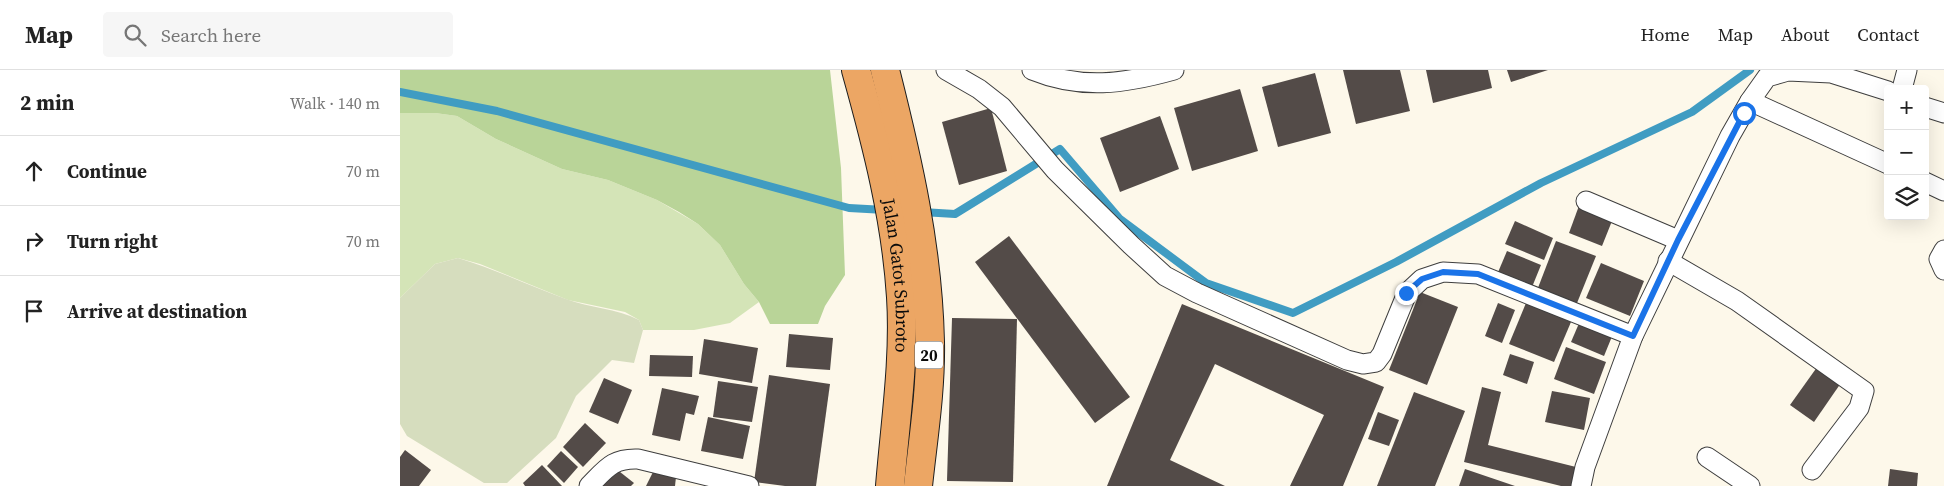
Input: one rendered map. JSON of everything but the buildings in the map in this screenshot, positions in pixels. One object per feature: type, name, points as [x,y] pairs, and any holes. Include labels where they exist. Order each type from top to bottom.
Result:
[{"type":"highway","name":"Jalan Gatot Subroto","points":[[856,70],[887,187],[894,226],[901,298],[901,344],[890,486]]},
{"type":"highway","name":"Jalan Gatot Subroto","points":[[885,70],[913,181],[921,224],[930,344],[918,486]]},
{"type":"street","points":[[946,70],[979,89],[1002,107],[1055,170],[1165,276],[1197,293],[1347,360],[1363,364],[1376,362],[1382,354],[1406,293],[1422,279],[1443,272],[1478,274],[1633,336]]},
{"type":"street","points":[[1032,70],[1068,81],[1097,85],[1174,70]]},
{"type":"street","points":[[1582,486],[1585,467],[1633,336],[1730,136],[1767,77],[1788,70],[1832,73],[1884,89]]},
{"type":"street","points":[[1903,85],[1906,70]]},
{"type":"street","points":[[1747,107],[1884,162]]},
{"type":"street","points":[[1929,108],[1944,114]]},
{"type":"street","points":[[1929,184],[1944,192]]},
{"type":"street","points":[[1586,201],[1678,240]]},
{"type":"street","points":[[1944,250],[1939,259],[1944,270]]},
{"type":"street","points":[[1668,261],[1737,301],[1864,391],[1860,408],[1812,470]]},
{"type":"street","points":[[1707,457],[1750,486]]},
{"type":"street","points":[[589,486],[612,463],[623,459],[638,459],[749,486]]},
{"type":"green space","points":[[400,70],[830,70],[841,168],[845,275],[825,306],[818,324],[770,324],[759,302],[744,284],[720,245],[698,224],[657,200],[608,180],[562,169],[496,139],[457,116],[435,113],[400,113]]},
{"type":"green space","points":[[400,113],[435,113],[457,116],[496,139],[562,169],[608,180],[657,200],[698,224],[720,245],[744,284],[759,302],[730,323],[694,330],[643,330],[639,320],[625,312],[568,300],[480,264],[458,258],[435,264],[400,298]]},
{"type":"green space","points":[[458,258],[566,299],[630,316],[639,320],[643,330],[634,363],[612,360],[576,396],[556,438],[507,483],[484,483],[407,436],[400,424],[400,298],[435,264]]},
{"type":"waterway","points":[[922,212],[955,214],[1060,149],[1120,219],[1206,283],[1293,313],[1396,262],[1541,183],[1692,112],[1750,70]]},
{"type":"waterway","points":[[400,92],[497,111],[849,208],[885,210]]},
{"type":"route","points":[[1406,293],[1422,279],[1443,272],[1478,274],[1633,336],[1678,240],[1730,136],[1744,113]]}]
